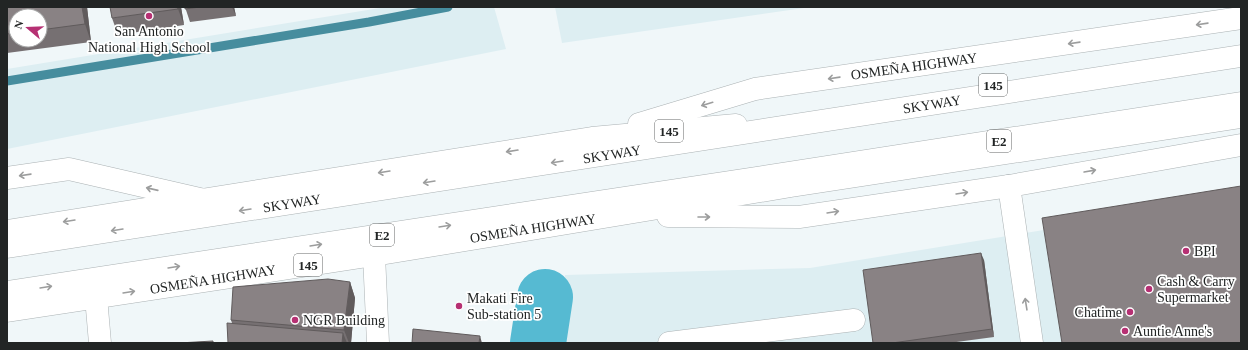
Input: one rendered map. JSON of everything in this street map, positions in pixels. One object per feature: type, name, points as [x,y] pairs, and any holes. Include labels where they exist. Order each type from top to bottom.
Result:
[{"type":"main road","name":"OSMEÑA HIGHWAY","points":[[592,138],[755,89],[1241,18]]},
{"type":"main road","name":"OSMEÑA HIGHWAY","points":[[7,231],[592,138],[746,124],[1241,47]]},
{"type":"main road","name":"SKYWAY","points":[[7,247],[1241,56]]},
{"type":"main road","name":"E2","points":[[7,292],[1241,103]]},
{"type":"main road","name":"OSMEÑA HIGHWAY","points":[[7,311],[374,255],[791,186],[1241,117]]},
{"type":"main road","name":"OSMEÑA HIGHWAY","points":[[609,216],[799,218],[1009,186],[1241,145]]},
{"type":"main road","points":[[7,178],[69,169],[204,200]]},
{"type":"main road","points":[[1009,186],[1032,343]]},
{"type":"main road","points":[[374,255],[378,343]]},
{"type":"main road","points":[[96,297],[100,343]]},
{"type":"main road","points":[[669,343],[854,320]]},
{"type":"shaded area","points":[[386,7],[494,7],[506,49],[7,149],[7,69]]},
{"type":"shaded area","points":[[555,7],[811,7],[562,43]]},
{"type":"shaded area","points":[[1241,198],[1241,343],[556,343],[565,275],[810,268]]},
{"type":"building","points":[[7,7],[82,7],[85,24],[48,29],[48,8],[8,8],[7,34]]},
{"type":"building","points":[[110,7],[177,7],[178,9],[112,18]]},
{"type":"building","points":[[185,7],[200,7],[185,9]]},
{"type":"building","name":"Cash & Carry Supermarket","points":[[1241,186],[1241,343],[1062,343],[1042,218]]},
{"type":"building","points":[[981,253],[992,329],[892,343],[873,343],[863,270]]},
{"type":"building","points":[[328,279],[350,282],[344,330],[231,320],[233,287]]},
{"type":"building","points":[[227,323],[343,333],[342,343],[228,343]]},
{"type":"building","points":[[413,329],[480,336],[479,343],[412,343]]},
{"type":"building","points":[[213,341],[213,343],[179,343]]},
{"type":"waterway","points":[[7,81],[369,22],[448,7]]},
{"type":"waterway","points":[[538,343],[545,297]]},
{"type":"place","name":"San Antonio National High School","points":[[149,16]]},
{"type":"place","name":"BPI","points":[[1186,251]]},
{"type":"place","name":"Cash & Carry Supermarket","points":[[1149,289]]},
{"type":"place","name":"Makati Fire Sub-station 5","points":[[459,306]]},
{"type":"place","name":"Chatime","points":[[1130,312]]},
{"type":"place","name":"NGR Building","points":[[295,320]]},
{"type":"place","name":"Auntie Anne's","points":[[1125,331]]}]
